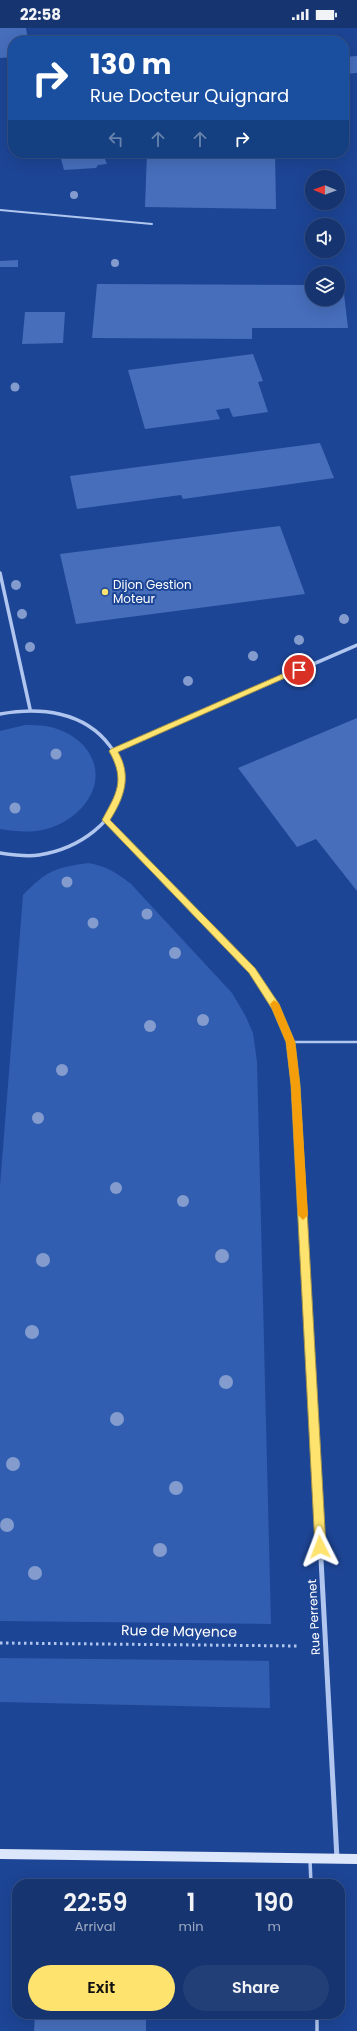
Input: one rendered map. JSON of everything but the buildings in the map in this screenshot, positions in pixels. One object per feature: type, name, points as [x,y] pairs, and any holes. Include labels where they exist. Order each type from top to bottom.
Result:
[{"type":"main road","points":[[0,1854],[357,1859]]},
{"type":"street","points":[[0,573],[30,710]]},
{"type":"street","points":[[113,751],[357,645]]},
{"type":"street","points":[[0,714],[30,710],[59,712],[86,723],[107,740],[119,761],[122,781],[117,802],[106,820],[87,837],[63,849],[36,855],[8,855],[0,853]]},
{"type":"street","name":"Rue Perrenet","points":[[106,820],[252,971],[276,1007],[290,1042],[296,1085],[337,1859]]},
{"type":"lane","points":[[0,210],[152,224]]},
{"type":"lane","points":[[290,1042],[357,1042]]},
{"type":"lane","points":[[310,1858],[311,1879]]},
{"type":"lane","points":[[317,2019],[317,2031]]},
{"type":"path","name":"Rue de Mayence","points":[[0,1643],[325,1646]]},
{"type":"shaded area","points":[[25,725],[52,727],[64,731],[79,741],[87,750],[94,763],[96,776],[93,789],[79,811],[55,826],[32,831],[0,829],[0,731]]},
{"type":"shaded area","points":[[88,863],[111,870],[131,884],[232,993],[245,1015],[253,1033],[257,1062],[271,1624],[0,1621],[0,1186],[23,895],[45,875],[59,869]]},
{"type":"shaded area","points":[[0,1658],[269,1661],[270,1708],[0,1702]]},
{"type":"slow traffic","points":[[274,1004],[290,1042],[296,1085],[303,1215]]},
{"type":"place","name":"Dijon Gestion Moteur","points":[[105,592]]},
{"type":"route","points":[[299,670],[113,751],[119,761],[122,781],[117,802],[106,820],[252,971],[276,1007],[290,1042],[296,1085],[320,1547]]}]
